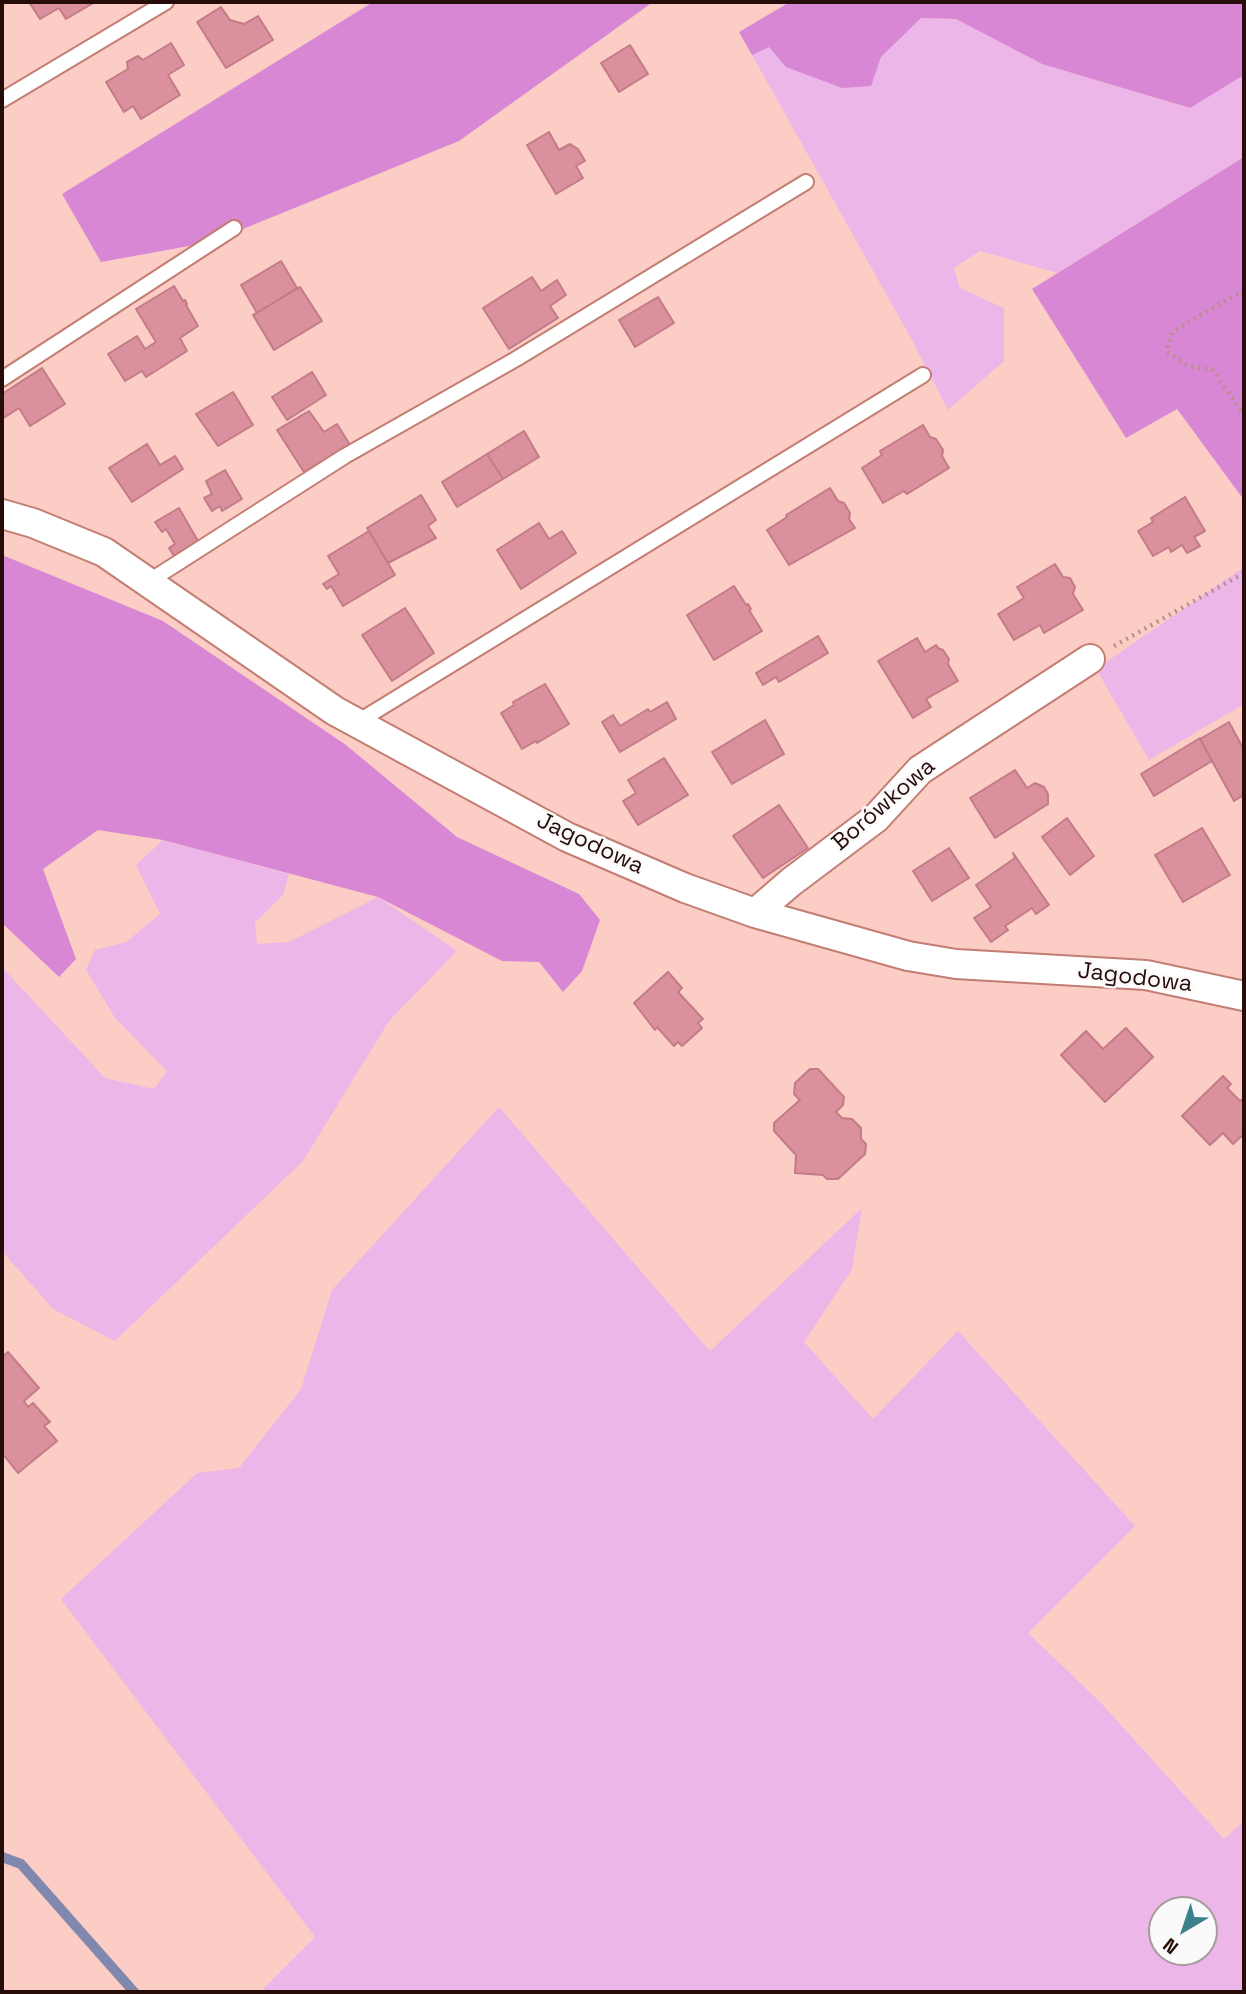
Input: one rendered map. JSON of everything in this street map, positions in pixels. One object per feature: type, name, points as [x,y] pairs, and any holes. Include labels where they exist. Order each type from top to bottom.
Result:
[{"type":"street","name":"Jagodowa","points":[[2,514],[33,523],[104,552],[335,711],[567,837],[685,888],[755,913],[908,956],[956,964],[1146,975],[1244,996]]},
{"type":"street","name":"Borówkowa","points":[[755,913],[791,882],[876,818],[920,770],[1090,659]]},
{"type":"lane","points":[[2,100],[166,2]]},
{"type":"lane","points":[[148,582],[345,456],[516,359],[806,182]]},
{"type":"lane","points":[[2,379],[234,228]]},
{"type":"lane","points":[[356,723],[923,375]]},
{"type":"path","points":[[1244,290],[1173,331],[1166,351],[1188,366],[1212,369],[1244,415]]},
{"type":"path","points":[[1090,659],[1244,573]]},
{"type":"shaded area","points":[[373,2],[653,2],[459,141],[211,242],[101,262],[62,194]]},
{"type":"shaded area","points":[[790,2],[1244,2],[1244,75],[1190,108],[1042,64],[956,19],[921,18],[881,57],[871,86],[842,88],[786,67],[769,47],[752,55],[739,32]]},
{"type":"shaded area","points":[[920,18],[956,19],[1042,64],[1189,108],[1244,75],[1244,157],[1057,273],[980,251],[954,268],[960,288],[1004,308],[1004,361],[948,410],[913,342],[752,55],[769,46],[881,57]]},
{"type":"shaded area","points":[[1244,157],[1244,500],[1177,409],[1126,438],[1032,289]]},
{"type":"shaded area","points":[[2,555],[163,621],[346,745],[457,837],[579,894],[600,920],[582,971],[563,992],[539,962],[502,961],[378,897],[163,840],[98,830],[43,869],[76,959],[59,977],[2,923]]},
{"type":"shaded area","points":[[1244,567],[1244,704],[1149,760],[1096,669]]},
{"type":"shaded area","points":[[163,840],[289,874],[283,895],[255,923],[257,944],[289,942],[378,897],[457,951],[389,1021],[303,1161],[115,1341],[53,1309],[2,1251],[2,967],[105,1078],[154,1089],[167,1071],[115,1018],[86,970],[95,950],[126,942],[160,914],[136,865]]},
{"type":"shaded area","points":[[499,1107],[710,1351],[862,1208],[852,1269],[804,1342],[873,1419],[958,1331],[1135,1526],[1028,1633],[1101,1703],[1224,1839],[1244,1821],[1244,1992],[260,1992],[315,1937],[61,1599],[197,1473],[239,1468],[301,1389],[332,1290]]},
{"type":"building","points":[[29,2],[95,2],[66,19],[59,8],[40,19]]},
{"type":"building","points":[[221,7],[230,20],[244,24],[258,16],[273,40],[226,68],[197,22]]},
{"type":"building","points":[[171,43],[184,65],[168,75],[180,95],[141,119],[133,106],[124,112],[106,82],[128,69],[127,62],[138,56],[143,60]]},
{"type":"building","points":[[630,45],[648,74],[619,92],[601,63]]},
{"type":"building","points":[[549,132],[559,150],[570,144],[578,149],[585,161],[576,166],[583,178],[556,194],[527,145]]},
{"type":"building","points":[[281,261],[297,288],[257,313],[241,285]]},
{"type":"building","points":[[532,277],[541,291],[557,280],[566,295],[550,306],[558,318],[509,349],[483,308]]},
{"type":"building","points":[[174,286],[183,301],[185,300],[198,326],[180,338],[187,351],[146,377],[142,371],[125,381],[108,354],[137,336],[145,349],[156,342],[136,309]]},
{"type":"building","points":[[300,287],[322,321],[274,350],[253,315]]},
{"type":"building","points":[[658,297],[674,323],[635,347],[619,320]]},
{"type":"building","points":[[42,368],[65,404],[30,426],[19,408],[2,419],[2,394]]},
{"type":"building","points":[[312,372],[326,395],[287,420],[272,397]]},
{"type":"building","points":[[233,392],[253,425],[218,446],[196,414]]},
{"type":"building","points":[[309,411],[324,432],[337,424],[350,445],[304,472],[277,430]]},
{"type":"building","points":[[923,425],[943,450],[942,456],[949,468],[907,494],[904,491],[883,503],[862,468],[882,455],[880,451]]},
{"type":"building","points":[[524,431],[539,457],[503,479],[487,454]]},
{"type":"building","points":[[147,444],[160,465],[175,456],[183,469],[132,502],[109,468]]},
{"type":"building","points":[[487,454],[503,479],[457,507],[442,482]]},
{"type":"building","points":[[225,470],[242,499],[222,511],[220,506],[212,511],[204,498],[212,494],[206,481]]},
{"type":"building","points":[[830,488],[838,501],[844,503],[855,528],[789,565],[767,530]]},
{"type":"building","points":[[421,495],[436,520],[428,526],[436,538],[388,563],[367,528]]},
{"type":"building","points":[[1185,497],[1205,531],[1194,537],[1200,546],[1187,553],[1182,545],[1171,552],[1169,547],[1153,556],[1138,531],[1153,522],[1151,518]]},
{"type":"building","points":[[179,508],[198,541],[174,556],[169,548],[175,544],[166,529],[162,532],[155,522]]},
{"type":"building","points":[[539,523],[549,539],[562,531],[576,553],[521,589],[497,550]]},
{"type":"building","points":[[369,531],[395,575],[343,606],[331,586],[327,589],[323,584],[339,574],[328,556]]},
{"type":"building","points":[[1055,564],[1063,577],[1070,578],[1075,587],[1073,594],[1083,610],[1044,633],[1040,625],[1014,640],[998,614],[1024,598],[1017,587]]},
{"type":"building","points":[[734,586],[746,605],[748,604],[762,631],[714,660],[687,615]]},
{"type":"building","points":[[405,608],[434,653],[392,681],[362,635]]},
{"type":"building","points":[[818,636],[828,653],[779,682],[776,677],[763,685],[756,673]]},
{"type":"building","points":[[917,638],[925,652],[936,645],[943,650],[958,681],[926,699],[931,707],[913,718],[878,661]]},
{"type":"building","points":[[545,684],[569,724],[522,749],[501,713],[514,705],[513,702]]},
{"type":"building","points":[[667,702],[676,719],[620,752],[602,722],[613,715],[620,726],[648,709],[650,712]]},
{"type":"building","points":[[765,720],[784,754],[732,784],[712,752]]},
{"type":"building","points":[[1229,722],[1244,750],[1244,795],[1234,801],[1200,739]]},
{"type":"building","points":[[1200,738],[1212,761],[1154,796],[1141,774]]},
{"type":"building","points":[[664,758],[688,795],[638,825],[623,801],[636,793],[628,780]]},
{"type":"building","points":[[1015,770],[1027,788],[1035,783],[1044,787],[1048,794],[1048,804],[995,838],[970,798]]},
{"type":"building","points":[[779,805],[808,848],[763,878],[733,836]]},
{"type":"building","points":[[1067,818],[1094,856],[1070,875],[1042,837]]},
{"type":"building","points":[[1202,828],[1230,875],[1183,902],[1155,855]]},
{"type":"building","points":[[949,848],[969,878],[932,901],[913,871]]},
{"type":"building","points":[[1013,853],[1049,905],[1036,914],[1032,908],[1005,926],[1008,930],[991,942],[974,918],[991,907],[976,885],[1015,858]]},
{"type":"building","points":[[668,972],[682,988],[678,992],[703,1019],[698,1023],[702,1028],[682,1046],[678,1042],[674,1046],[657,1027],[655,1030],[634,1003]]},
{"type":"building","points":[[1126,1028],[1153,1057],[1105,1102],[1061,1055],[1086,1031],[1103,1049]]},
{"type":"building","points":[[810,1069],[818,1069],[844,1097],[843,1105],[836,1112],[842,1118],[852,1119],[861,1128],[861,1139],[866,1144],[865,1154],[838,1179],[795,1173],[796,1155],[774,1131],[774,1123],[800,1100],[794,1094],[795,1083]]},
{"type":"building","points":[[1223,1076],[1231,1084],[1227,1088],[1240,1101],[1244,1098],[1244,1134],[1233,1144],[1223,1133],[1210,1145],[1182,1116]]},
{"type":"building","points":[[8,1352],[39,1388],[24,1401],[28,1407],[33,1403],[50,1422],[44,1426],[57,1441],[18,1473],[2,1453],[2,1357]]},
{"type":"waterway","points":[[2,1857],[21,1864],[134,1992]]}]
